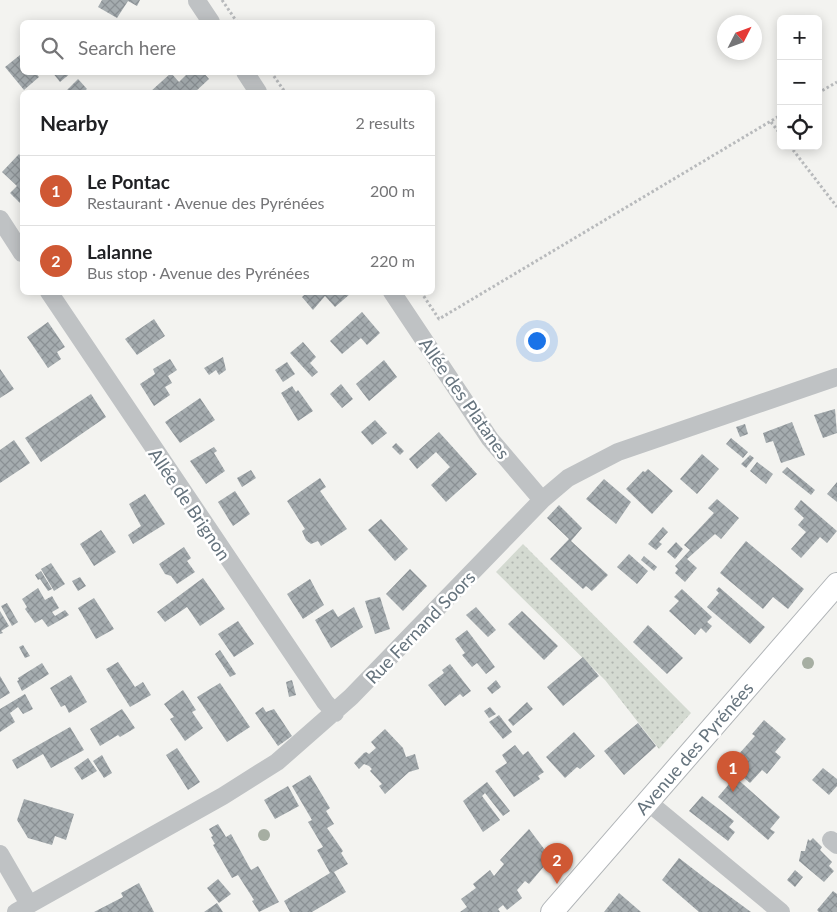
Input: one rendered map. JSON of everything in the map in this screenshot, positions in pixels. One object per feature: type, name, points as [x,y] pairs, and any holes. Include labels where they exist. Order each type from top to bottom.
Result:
[{"type":"main road","name":"Avenue des Pyrénées","points":[[552,912],[837,584]]},
{"type":"street","points":[[196,1],[210,20]]},
{"type":"street","points":[[247,75],[257,90]]},
{"type":"street","points":[[0,219],[20,250]]},
{"type":"street","name":"Allée de Brignon","points":[[51,295],[319,694],[335,713]]},
{"type":"street","name":"Allée des Platanes","points":[[394,295],[490,439],[542,500]]},
{"type":"street","name":"Rue Fernand Soors","points":[[22,908],[256,776],[289,752],[335,713],[542,500],[568,478],[618,452],[837,376]]},
{"type":"street","points":[[648,802],[781,912]]},
{"type":"street","points":[[0,854],[22,908]]},
{"type":"path","points":[[222,0],[236,20]]},
{"type":"path","points":[[273,75],[284,90]]},
{"type":"path","points":[[822,91],[837,82]]},
{"type":"path","points":[[423,295],[439,319],[777,118]]},
{"type":"path","points":[[770,122],[777,130]]},
{"type":"path","points":[[793,150],[837,207]]},
{"type":"shaded area","points":[[523,544],[691,713],[659,749],[605,680],[496,572]]},
{"type":"building","points":[[102,0],[140,0],[137,6],[128,1],[117,18],[98,7]]},
{"type":"building","points":[[20,55],[20,75],[37,75],[39,77],[24,90],[5,67]]},
{"type":"building","points":[[54,75],[68,75],[60,82]]},
{"type":"building","points":[[169,75],[173,75],[179,82],[186,75],[206,75],[209,79],[197,90],[152,90]]},
{"type":"building","points":[[78,79],[87,89],[86,90],[67,90]]},
{"type":"building","points":[[19,154],[20,203],[10,193],[17,186],[2,172]]},
{"type":"building","points":[[304,295],[349,295],[335,307],[325,296],[313,310],[302,297]]},
{"type":"building","points":[[362,312],[380,333],[367,345],[361,338],[342,354],[330,341]]},
{"type":"building","points":[[154,319],[165,336],[137,355],[125,339]]},
{"type":"building","points":[[48,322],[65,347],[57,352],[61,359],[48,368],[27,337]]},
{"type":"building","points":[[303,342],[316,357],[310,363],[318,372],[312,377],[290,353]]},
{"type":"building","points":[[223,357],[226,370],[219,375],[216,370],[209,375],[204,368]]},
{"type":"building","points":[[170,359],[177,370],[168,376],[172,383],[165,387],[170,395],[154,406],[140,384],[155,374],[153,369]]},
{"type":"building","points":[[384,360],[397,377],[369,401],[356,384]]},
{"type":"building","points":[[287,362],[295,374],[283,382],[275,370]]},
{"type":"building","points":[[0,369],[14,389],[0,398]]},
{"type":"building","points":[[341,384],[353,399],[342,408],[330,394]]},
{"type":"building","points":[[292,386],[296,392],[298,390],[313,411],[298,421],[281,393]]},
{"type":"building","points":[[91,394],[106,417],[41,462],[25,438]]},
{"type":"building","points":[[200,398],[215,420],[180,443],[165,422]]},
{"type":"building","points":[[835,409],[837,433],[823,438],[814,415]]},
{"type":"building","points":[[375,420],[387,433],[372,445],[361,432]]},
{"type":"building","points":[[792,422],[805,455],[781,463],[773,441],[766,443],[763,433]]},
{"type":"building","points":[[745,424],[748,434],[740,437],[736,427]]},
{"type":"building","points":[[439,432],[477,474],[446,502],[431,485],[450,467],[436,452],[417,469],[409,459]]},
{"type":"building","points":[[731,438],[748,452],[743,458],[726,444]]},
{"type":"building","points":[[14,440],[30,463],[0,483],[0,450]]},
{"type":"building","points":[[396,443],[404,451],[400,455],[392,447]]},
{"type":"building","points":[[214,447],[217,451],[214,453],[225,471],[206,484],[190,461]]},
{"type":"building","points":[[702,454],[719,469],[697,494],[680,479]]},
{"type":"building","points":[[750,455],[754,458],[746,468],[741,464]]},
{"type":"building","points":[[757,462],[773,474],[766,484],[750,471]]},
{"type":"building","points":[[787,467],[815,490],[811,495],[782,472]]},
{"type":"building","points":[[648,469],[673,491],[652,514],[626,489],[643,471],[645,472]]},
{"type":"building","points":[[251,470],[256,478],[242,487],[237,478]]},
{"type":"building","points":[[320,478],[326,487],[320,491],[347,529],[321,546],[318,541],[311,544],[306,540],[302,531],[305,529],[287,501]]},
{"type":"building","points":[[604,479],[631,502],[616,524],[586,499]]},
{"type":"building","points":[[837,482],[837,502],[827,494]]},
{"type":"building","points":[[235,491],[250,514],[233,526],[218,502]]},
{"type":"building","points":[[145,494],[165,524],[133,544],[128,535],[141,526],[129,504]]},
{"type":"building","points":[[717,499],[739,518],[721,539],[715,534],[687,559],[697,568],[685,582],[675,573],[678,569],[675,566],[690,550],[684,545],[714,513],[708,508]]},
{"type":"building","points":[[801,500],[837,531],[827,543],[820,537],[801,558],[791,549],[806,532],[798,525],[804,518],[794,509]]},
{"type":"building","points":[[559,505],[582,528],[571,541],[608,575],[592,591],[586,586],[583,589],[550,559],[569,539],[547,518]]},
{"type":"building","points":[[381,519],[408,549],[395,561],[368,530]]},
{"type":"building","points":[[663,527],[668,532],[659,542],[662,544],[656,550],[648,544]]},
{"type":"building","points":[[101,530],[116,552],[94,566],[80,544]]},
{"type":"building","points":[[746,541],[804,589],[788,609],[773,597],[763,609],[720,573]]},
{"type":"building","points":[[676,542],[683,549],[675,559],[667,552]]},
{"type":"building","points":[[184,547],[191,558],[187,561],[195,572],[177,584],[171,576],[165,574],[159,564]]},
{"type":"building","points":[[629,554],[648,571],[637,584],[617,567]]},
{"type":"building","points":[[644,556],[657,567],[654,571],[641,560]]},
{"type":"building","points":[[51,563],[65,584],[54,591],[41,569]]},
{"type":"building","points":[[410,569],[427,586],[403,611],[386,594]]},
{"type":"building","points":[[41,571],[52,589],[48,591],[35,575]]},
{"type":"building","points":[[80,577],[86,586],[78,591],[72,581]]},
{"type":"building","points":[[203,578],[225,609],[200,626],[187,607],[165,622],[157,612]]},
{"type":"building","points":[[310,579],[324,605],[303,619],[287,594]]},
{"type":"building","points":[[719,587],[765,627],[750,644],[707,607],[719,593],[716,590]]},
{"type":"building","points":[[38,588],[45,600],[52,596],[59,608],[52,612],[55,616],[65,610],[69,615],[48,627],[42,619],[35,623],[25,609],[27,607],[22,599]]},
{"type":"building","points":[[682,589],[712,617],[707,622],[712,626],[706,633],[701,628],[695,635],[669,611],[679,601],[674,597]]},
{"type":"building","points":[[380,597],[390,629],[375,634],[365,601]]},
{"type":"building","points":[[94,598],[114,629],[96,639],[78,608]]},
{"type":"building","points":[[7,603],[18,622],[12,626],[1,606]]},
{"type":"building","points":[[354,607],[363,627],[331,648],[315,620],[333,609],[338,617]]},
{"type":"building","points":[[476,607],[496,630],[488,637],[466,615]]},
{"type":"building","points":[[0,611],[9,626],[1,631],[3,633],[0,634]]},
{"type":"building","points":[[522,611],[558,646],[544,660],[508,624]]},
{"type":"building","points":[[238,621],[254,644],[234,657],[218,634]]},
{"type":"building","points":[[648,625],[683,658],[667,674],[633,642]]},
{"type":"building","points":[[467,630],[495,667],[486,674],[477,663],[472,667],[462,655],[465,653],[455,639]]},
{"type":"building","points":[[23,645],[30,656],[25,658],[19,647]]},
{"type":"building","points":[[220,650],[236,674],[230,677],[215,654]]},
{"type":"building","points":[[583,657],[599,676],[563,706],[547,687]]},
{"type":"building","points":[[118,662],[135,687],[143,682],[151,695],[130,707],[106,669]]},
{"type":"building","points":[[42,663],[49,674],[22,691],[17,681],[19,680],[18,678]]},
{"type":"building","points":[[450,664],[471,691],[463,697],[460,694],[445,706],[428,685],[444,673],[442,670]]},
{"type":"building","points":[[71,675],[87,702],[69,713],[65,705],[61,707],[50,688]]},
{"type":"building","points":[[0,676],[10,693],[0,699]]},
{"type":"building","points":[[292,680],[296,695],[289,697],[286,682]]},
{"type":"building","points":[[496,680],[501,687],[492,694],[487,688]]},
{"type":"building","points":[[220,683],[250,727],[227,742],[197,697]]},
{"type":"building","points":[[183,690],[196,710],[192,712],[203,728],[185,741],[170,719],[174,717],[164,704]]},
{"type":"building","points":[[25,694],[33,709],[23,714],[18,707],[10,713],[15,722],[0,732],[0,709]]},
{"type":"building","points":[[527,702],[533,709],[513,726],[508,720]]},
{"type":"building","points":[[263,707],[266,712],[274,709],[292,736],[278,746],[255,713]]},
{"type":"building","points":[[490,707],[496,714],[489,718],[484,711]]},
{"type":"building","points":[[122,709],[135,728],[120,737],[118,735],[100,746],[90,729]]},
{"type":"building","points":[[499,715],[512,732],[503,739],[489,722]]},
{"type":"building","points":[[764,720],[786,739],[775,752],[781,757],[767,774],[762,770],[750,783],[729,765],[755,736],[752,734]]},
{"type":"building","points":[[638,723],[656,746],[624,775],[604,751]]},
{"type":"building","points":[[70,727],[84,750],[51,768],[43,754],[17,769],[12,760]]},
{"type":"building","points":[[385,729],[403,748],[406,757],[415,754],[419,769],[409,772],[385,794],[379,786],[382,784],[370,771],[372,769],[369,766],[364,764],[359,769],[354,763],[364,753],[369,754],[376,748],[371,742]]},
{"type":"building","points":[[574,732],[595,756],[580,769],[577,767],[565,778],[546,757]]},
{"type":"building","points":[[515,745],[523,755],[528,751],[544,772],[538,776],[540,779],[514,797],[495,771],[507,763],[502,755]]},
{"type":"building","points":[[177,748],[200,782],[188,790],[166,755]]},
{"type":"building","points":[[102,755],[112,773],[104,778],[93,761]]},
{"type":"building","points":[[88,758],[97,771],[82,780],[74,768]]},
{"type":"building","points":[[823,768],[837,779],[837,786],[829,795],[812,780]]},
{"type":"building","points":[[310,775],[330,808],[326,811],[334,824],[327,828],[343,851],[341,853],[348,864],[334,872],[346,892],[312,912],[290,912],[284,901],[330,873],[317,850],[323,847],[308,822],[312,820],[292,786]]},
{"type":"building","points":[[735,777],[780,817],[770,829],[775,832],[768,840],[718,797]]},
{"type":"building","points":[[487,782],[510,811],[503,816],[485,793],[482,796],[500,820],[483,832],[463,801]]},
{"type":"building","points":[[288,786],[299,806],[275,819],[264,800]]},
{"type":"building","points":[[702,796],[734,821],[729,827],[735,832],[728,841],[689,811]]},
{"type":"building","points":[[24,799],[74,814],[66,840],[55,836],[52,845],[28,838],[17,820]]},
{"type":"building","points":[[218,824],[226,837],[231,834],[251,870],[258,866],[279,902],[259,912],[252,901],[254,900],[238,875],[232,878],[213,845],[215,844],[211,837],[213,836],[209,829]]},
{"type":"building","points":[[529,829],[551,858],[529,884],[525,881],[517,890],[522,898],[507,910],[503,905],[498,909],[500,912],[460,912],[467,907],[461,899],[476,888],[473,884],[490,870],[494,876],[504,864],[500,860]]},
{"type":"building","points":[[813,838],[822,847],[820,850],[832,862],[829,866],[834,871],[824,882],[799,861],[801,851],[805,851],[808,839],[810,841]]},
{"type":"building","points":[[679,858],[751,912],[699,912],[662,880]]},
{"type":"building","points":[[795,870],[803,877],[795,887],[787,880]]},
{"type":"building","points":[[218,879],[231,894],[219,903],[207,888]]},
{"type":"building","points":[[139,883],[154,912],[94,912],[123,897],[121,893]]},
{"type":"building","points":[[833,891],[837,894],[837,912],[819,912],[817,910]]},
{"type":"building","points":[[619,893],[641,912],[604,912]]},
{"type":"building","points":[[217,903],[223,912],[204,912]]},
{"type":"place","name":"Le Pontac","points":[[733,792]]},
{"type":"place","name":"Lalanne","points":[[557,884]]}]
